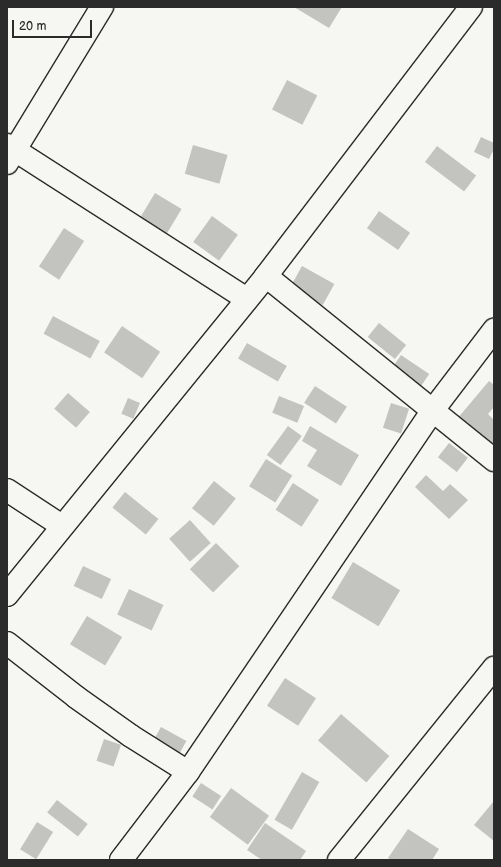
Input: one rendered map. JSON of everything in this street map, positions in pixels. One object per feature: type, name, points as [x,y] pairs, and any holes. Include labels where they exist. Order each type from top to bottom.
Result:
[{"type":"street","points":[[102,7],[10,153],[247,299]]},
{"type":"street","points":[[7,595],[266,276],[471,7]]},
{"type":"street","points":[[266,276],[494,460]]},
{"type":"street","points":[[121,860],[188,772],[433,410],[494,330]]},
{"type":"street","points":[[7,490],[62,526]]},
{"type":"street","points":[[7,643],[76,697],[131,736],[188,772]]},
{"type":"street","points":[[339,860],[494,668]]},
{"type":"building","points":[[294,7],[342,7],[329,28]]},
{"type":"building","points":[[287,80],[317,95],[302,125],[272,109]]},
{"type":"building","points":[[481,137],[494,143],[494,149],[489,159],[474,152]]},
{"type":"building","points":[[193,145],[228,155],[219,184],[185,174]]},
{"type":"building","points":[[437,146],[476,175],[464,191],[425,162]]},
{"type":"building","points":[[155,193],[182,209],[167,234],[140,218]]},
{"type":"building","points":[[379,211],[410,233],[398,250],[367,228]]},
{"type":"building","points":[[212,216],[238,235],[219,261],[193,242]]},
{"type":"building","points":[[64,228],[84,241],[59,280],[39,267]]},
{"type":"building","points":[[302,266],[334,284],[323,305],[290,287]]},
{"type":"building","points":[[53,316],[100,341],[90,359],[44,334]]},
{"type":"building","points":[[379,323],[406,345],[395,359],[368,337]]},
{"type":"building","points":[[122,326],[160,352],[142,378],[104,353]]},
{"type":"building","points":[[247,343],[287,366],[278,382],[238,359]]},
{"type":"building","points":[[401,355],[429,374],[420,388],[391,369]]},
{"type":"building","points":[[489,381],[494,385],[494,407],[488,414],[494,420],[494,449],[457,419]]},
{"type":"building","points":[[315,386],[347,407],[336,423],[304,403]]},
{"type":"building","points":[[68,393],[90,412],[76,428],[54,409]]},
{"type":"building","points":[[279,396],[304,406],[297,423],[272,413]]},
{"type":"building","points":[[128,398],[140,403],[133,419],[121,414]]},
{"type":"building","points":[[391,403],[409,409],[401,434],[383,428]]},
{"type":"building","points":[[288,426],[302,436],[281,465],[267,455]]},
{"type":"building","points":[[310,426],[359,455],[341,486],[307,466],[317,450],[302,441]]},
{"type":"building","points":[[449,443],[468,458],[457,472],[438,457]]},
{"type":"building","points":[[266,459],[292,475],[275,503],[249,486]]},
{"type":"building","points":[[426,475],[443,491],[450,484],[468,500],[449,519],[415,487]]},
{"type":"building","points":[[214,481],[236,499],[214,526],[192,508]]},
{"type":"building","points":[[293,483],[319,500],[302,527],[276,510]]},
{"type":"building","points":[[125,492],[158,519],[146,535],[112,508]]},
{"type":"building","points":[[190,520],[211,543],[190,562],[169,539]]},
{"type":"building","points":[[216,543],[239,566],[213,592],[190,569]]},
{"type":"building","points":[[353,562],[400,590],[379,626],[331,598]]},
{"type":"building","points":[[83,566],[111,579],[102,599],[74,586]]},
{"type":"building","points":[[129,589],[163,605],[152,630],[117,614]]},
{"type":"building","points":[[87,616],[122,637],[105,665],[70,644]]},
{"type":"building","points":[[285,678],[316,698],[298,726],[267,706]]},
{"type":"building","points":[[341,714],[389,756],[366,782],[318,740]]},
{"type":"building","points":[[161,727],[186,741],[179,754],[154,740]]},
{"type":"building","points":[[104,739],[121,745],[114,767],[97,761]]},
{"type":"building","points":[[302,772],[319,782],[292,830],[274,820]]},
{"type":"building","points":[[201,783],[221,796],[212,809],[192,796]]},
{"type":"building","points":[[231,788],[269,816],[248,845],[210,817]]},
{"type":"building","points":[[57,800],[88,824],[78,837],[47,813]]},
{"type":"building","points":[[494,801],[494,841],[474,825]]},
{"type":"building","points":[[37,822],[53,832],[36,859],[20,849]]},
{"type":"building","points":[[265,823],[306,851],[300,860],[262,860],[247,850]]},
{"type":"building","points":[[408,829],[439,849],[432,860],[391,860],[388,858]]}]
